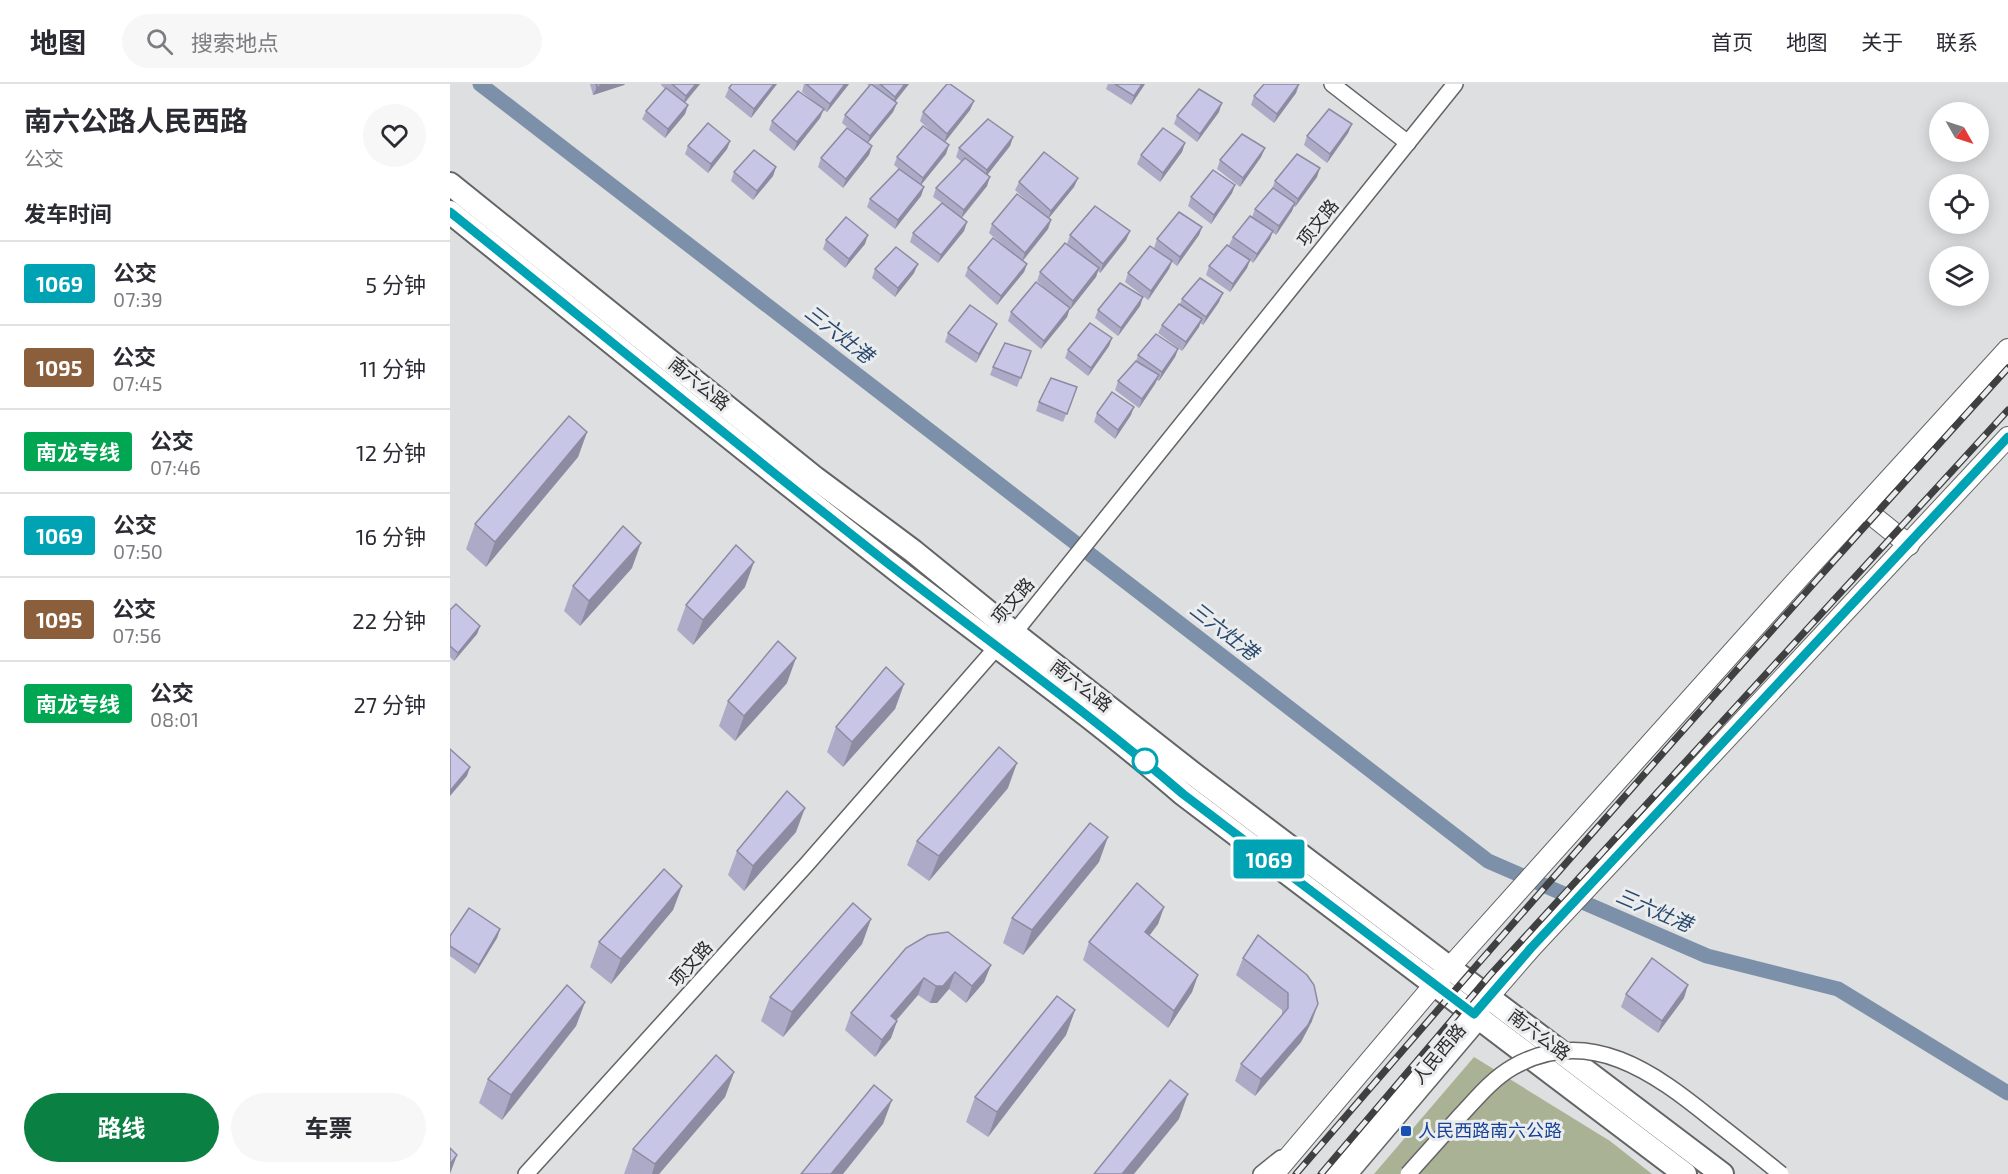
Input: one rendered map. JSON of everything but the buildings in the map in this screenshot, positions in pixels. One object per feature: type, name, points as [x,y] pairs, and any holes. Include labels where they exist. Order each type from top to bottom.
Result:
[{"type":"highway","name":"南六公路","points":[[450,184],[816,478],[913,551],[1196,776],[1451,968],[1481,1010],[1684,1174]]},
{"type":"highway","name":"南六公路","points":[[450,212],[801,496],[1144,760],[1183,794],[1434,985],[1481,1010],[1722,1174]]},
{"type":"main road","points":[[1274,1174],[1434,985],[2008,349]]},
{"type":"main road","points":[[1481,1010],[1531,948],[2008,437]]},
{"type":"main road","points":[[1863,508],[1909,545]]},
{"type":"main road","name":"人民西路","points":[[1335,1174],[1481,1010]]},
{"type":"street","points":[[1332,84],[1408,143]]},
{"type":"street","name":"项文路","points":[[526,1174],[807,864],[996,648],[1014,633],[1455,84]]},
{"type":"street","name":"人民西路","points":[[1350,1174],[1450,1059],[1481,1010]]},
{"type":"street","points":[[1408,1174],[1484,1089],[1513,1067],[1546,1054],[1572,1050],[1589,1051],[1623,1059],[1658,1077],[1781,1174]]},
{"type":"street","points":[[1261,1174],[1300,1144]]},
{"type":"green space","points":[[1474,1057],[1610,1141],[1652,1174],[1374,1174]]},
{"type":"waterway","name":"三六灶港","points":[[480,84],[1488,861],[1707,956],[1838,989],[2008,1093]]},
{"type":"railway","points":[[1296,1174],[1649,768],[2008,368]]},
{"type":"railway","points":[[1321,1174],[1490,975],[2008,410]]},
{"type":"bus line","name":"1069","points":[[450,212],[801,496],[1144,760],[1183,794],[1474,1014],[1531,948],[2008,437]]},
{"type":"place","name":"人民西路南六公路","points":[[1406,1131]]}]
